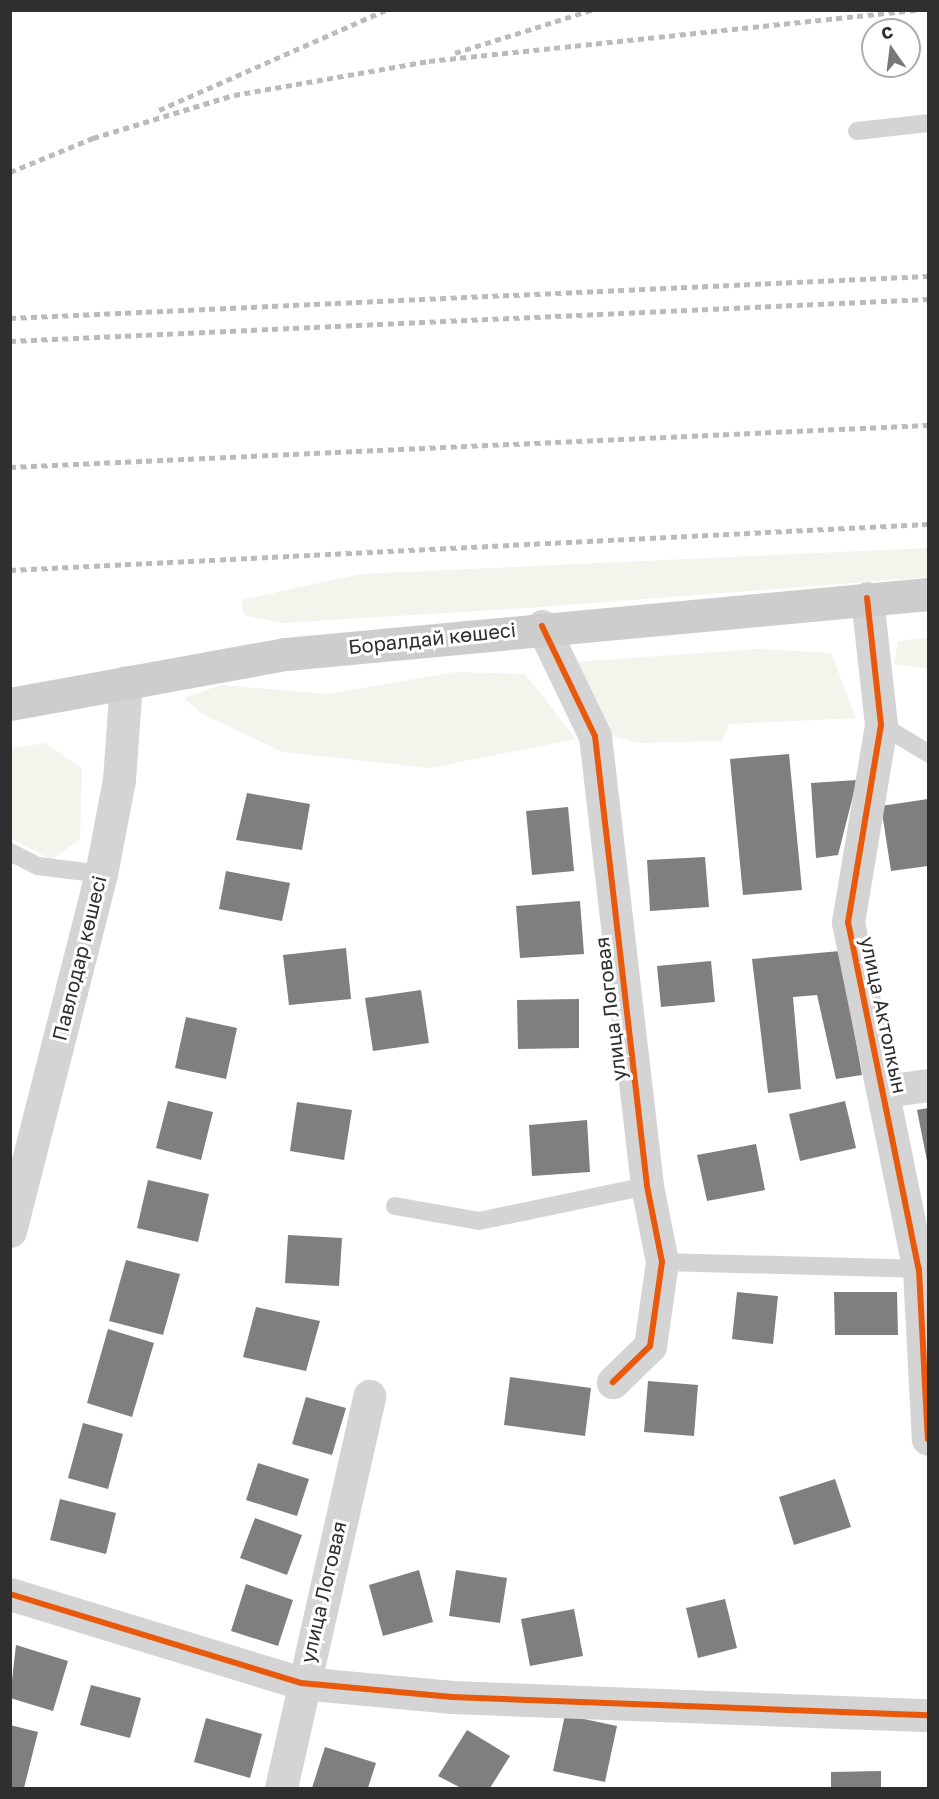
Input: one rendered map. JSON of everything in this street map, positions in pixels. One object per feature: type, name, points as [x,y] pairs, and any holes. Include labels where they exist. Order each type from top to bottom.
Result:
[{"type":"main road","name":"Боралдай көшесі","points":[[10,704],[286,654],[542,626],[928,594]]},
{"type":"street","name":"улица Актолкын","points":[[867,598],[881,725],[848,922],[883,1091],[924,1269],[928,1439]]},
{"type":"street","name":"улица Логовая","points":[[542,626],[595,736],[647,1186],[662,1262],[650,1346],[613,1383]]},
{"type":"street","name":"Павлодар көшесі","points":[[10,1231],[100,874],[119,780],[126,682]]},
{"type":"street","points":[[883,1091],[928,1085]]},
{"type":"street","name":"улица Логовая","points":[[281,1788],[301,1683],[369,1396]]},
{"type":"street","points":[[10,1594],[301,1683],[452,1697],[928,1715]]},
{"type":"lane","points":[[857,131],[928,123]]},
{"type":"lane","points":[[881,725],[928,753]]},
{"type":"lane","points":[[10,852],[38,866],[100,874]]},
{"type":"lane","points":[[395,1206],[479,1221],[647,1186]]},
{"type":"lane","points":[[662,1262],[924,1269]]},
{"type":"shaded area","points":[[928,548],[928,577],[542,607],[281,623],[244,615],[241,600],[360,574]]},
{"type":"shaded area","points":[[928,638],[928,669],[894,664],[898,641]]},
{"type":"shaded area","points":[[758,649],[831,653],[856,718],[729,724],[722,741],[638,743],[604,734],[575,662]]},
{"type":"shaded area","points":[[455,672],[525,674],[576,739],[430,768],[283,752],[202,714],[184,698],[221,685],[327,694]]},
{"type":"shaded area","points":[[46,743],[82,769],[80,839],[51,860],[11,838],[11,748]]},
{"type":"building","points":[[789,754],[802,890],[743,895],[730,759]]},
{"type":"building","points":[[857,780],[838,855],[816,858],[811,783]]},
{"type":"building","points":[[247,793],[310,804],[302,850],[236,840]]},
{"type":"building","points":[[928,799],[928,866],[891,871],[881,806]]},
{"type":"building","points":[[568,807],[574,871],[532,875],[526,811]]},
{"type":"building","points":[[705,857],[709,907],[650,911],[647,860]]},
{"type":"building","points":[[226,871],[290,883],[282,921],[219,909]]},
{"type":"building","points":[[580,901],[584,954],[520,958],[516,906]]},
{"type":"building","points":[[346,948],[351,999],[289,1005],[283,955]]},
{"type":"building","points":[[840,951],[862,1075],[836,1079],[817,995],[793,997],[801,1089],[768,1093],[752,959]]},
{"type":"building","points":[[711,961],[715,1002],[661,1007],[657,966]]},
{"type":"building","points":[[421,990],[429,1043],[373,1051],[365,998]]},
{"type":"building","points":[[579,999],[579,1048],[518,1049],[517,1000]]},
{"type":"building","points":[[186,1017],[237,1028],[226,1079],[175,1068]]},
{"type":"building","points":[[168,1101],[213,1112],[201,1160],[156,1148]]},
{"type":"building","points":[[845,1101],[856,1148],[800,1161],[789,1114]]},
{"type":"building","points":[[297,1102],[352,1110],[344,1160],[290,1151]]},
{"type":"building","points":[[928,1108],[928,1161],[927,1161],[917,1110]]},
{"type":"building","points":[[587,1120],[590,1172],[532,1176],[529,1125]]},
{"type":"building","points":[[756,1144],[765,1190],[707,1201],[697,1155]]},
{"type":"building","points":[[148,1180],[209,1194],[198,1242],[137,1228]]},
{"type":"building","points":[[288,1235],[342,1238],[339,1286],[285,1283]]},
{"type":"building","points":[[126,1260],[180,1274],[163,1335],[109,1321]]},
{"type":"building","points":[[737,1292],[778,1296],[773,1344],[732,1339]]},
{"type":"building","points":[[834,1292],[897,1292],[898,1335],[835,1335]]},
{"type":"building","points":[[256,1307],[320,1321],[306,1371],[243,1357]]},
{"type":"building","points":[[108,1329],[154,1343],[132,1417],[87,1403]]},
{"type":"building","points":[[510,1377],[591,1388],[585,1436],[504,1425]]},
{"type":"building","points":[[648,1381],[698,1385],[694,1436],[644,1432]]},
{"type":"building","points":[[306,1397],[346,1408],[332,1455],[292,1444]]},
{"type":"building","points":[[83,1423],[123,1434],[108,1489],[68,1478]]},
{"type":"building","points":[[258,1463],[309,1479],[297,1516],[246,1500]]},
{"type":"building","points":[[835,1479],[851,1527],[794,1545],[779,1497]]},
{"type":"building","points":[[60,1499],[116,1513],[106,1554],[50,1540]]},
{"type":"building","points":[[255,1518],[302,1535],[287,1575],[240,1558]]},
{"type":"building","points":[[419,1570],[433,1622],[383,1636],[369,1585]]},
{"type":"building","points":[[456,1570],[507,1578],[500,1623],[449,1616]]},
{"type":"building","points":[[246,1584],[293,1600],[278,1646],[231,1631]]},
{"type":"building","points":[[725,1599],[737,1648],[698,1658],[686,1608]]},
{"type":"building","points":[[574,1609],[583,1656],[530,1666],[521,1619]]},
{"type":"building","points":[[16,1645],[68,1661],[53,1711],[10,1698]]},
{"type":"building","points":[[91,1685],[141,1698],[130,1738],[80,1725]]},
{"type":"building","points":[[565,1715],[617,1726],[605,1782],[553,1771]]},
{"type":"building","points":[[206,1718],[262,1734],[250,1778],[194,1762]]},
{"type":"building","points":[[10,1725],[38,1732],[24,1788],[10,1788]]},
{"type":"building","points":[[467,1730],[510,1756],[490,1788],[461,1788],[438,1776]]},
{"type":"building","points":[[325,1747],[376,1763],[368,1788],[312,1788]]},
{"type":"building","points":[[881,1771],[881,1788],[831,1788],[831,1772]]},
{"type":"railway","points":[[159,110],[386,10]]},
{"type":"railway","points":[[455,53],[591,10]]},
{"type":"railway","points":[[10,172],[93,138],[234,95],[429,61],[917,10]]},
{"type":"railway","points":[[10,318],[928,276]]},
{"type":"railway","points":[[10,341],[928,299]]},
{"type":"railway","points":[[10,467],[928,425]]},
{"type":"railway","points":[[10,570],[928,524]]},
{"type":"cycle path","points":[[867,598],[881,725],[848,922],[919,1270],[928,1439]]},
{"type":"cycle path","points":[[542,626],[595,736],[647,1186],[662,1262],[650,1346],[613,1382]]},
{"type":"cycle path","points":[[10,1594],[301,1683],[452,1697],[928,1715]]}]
